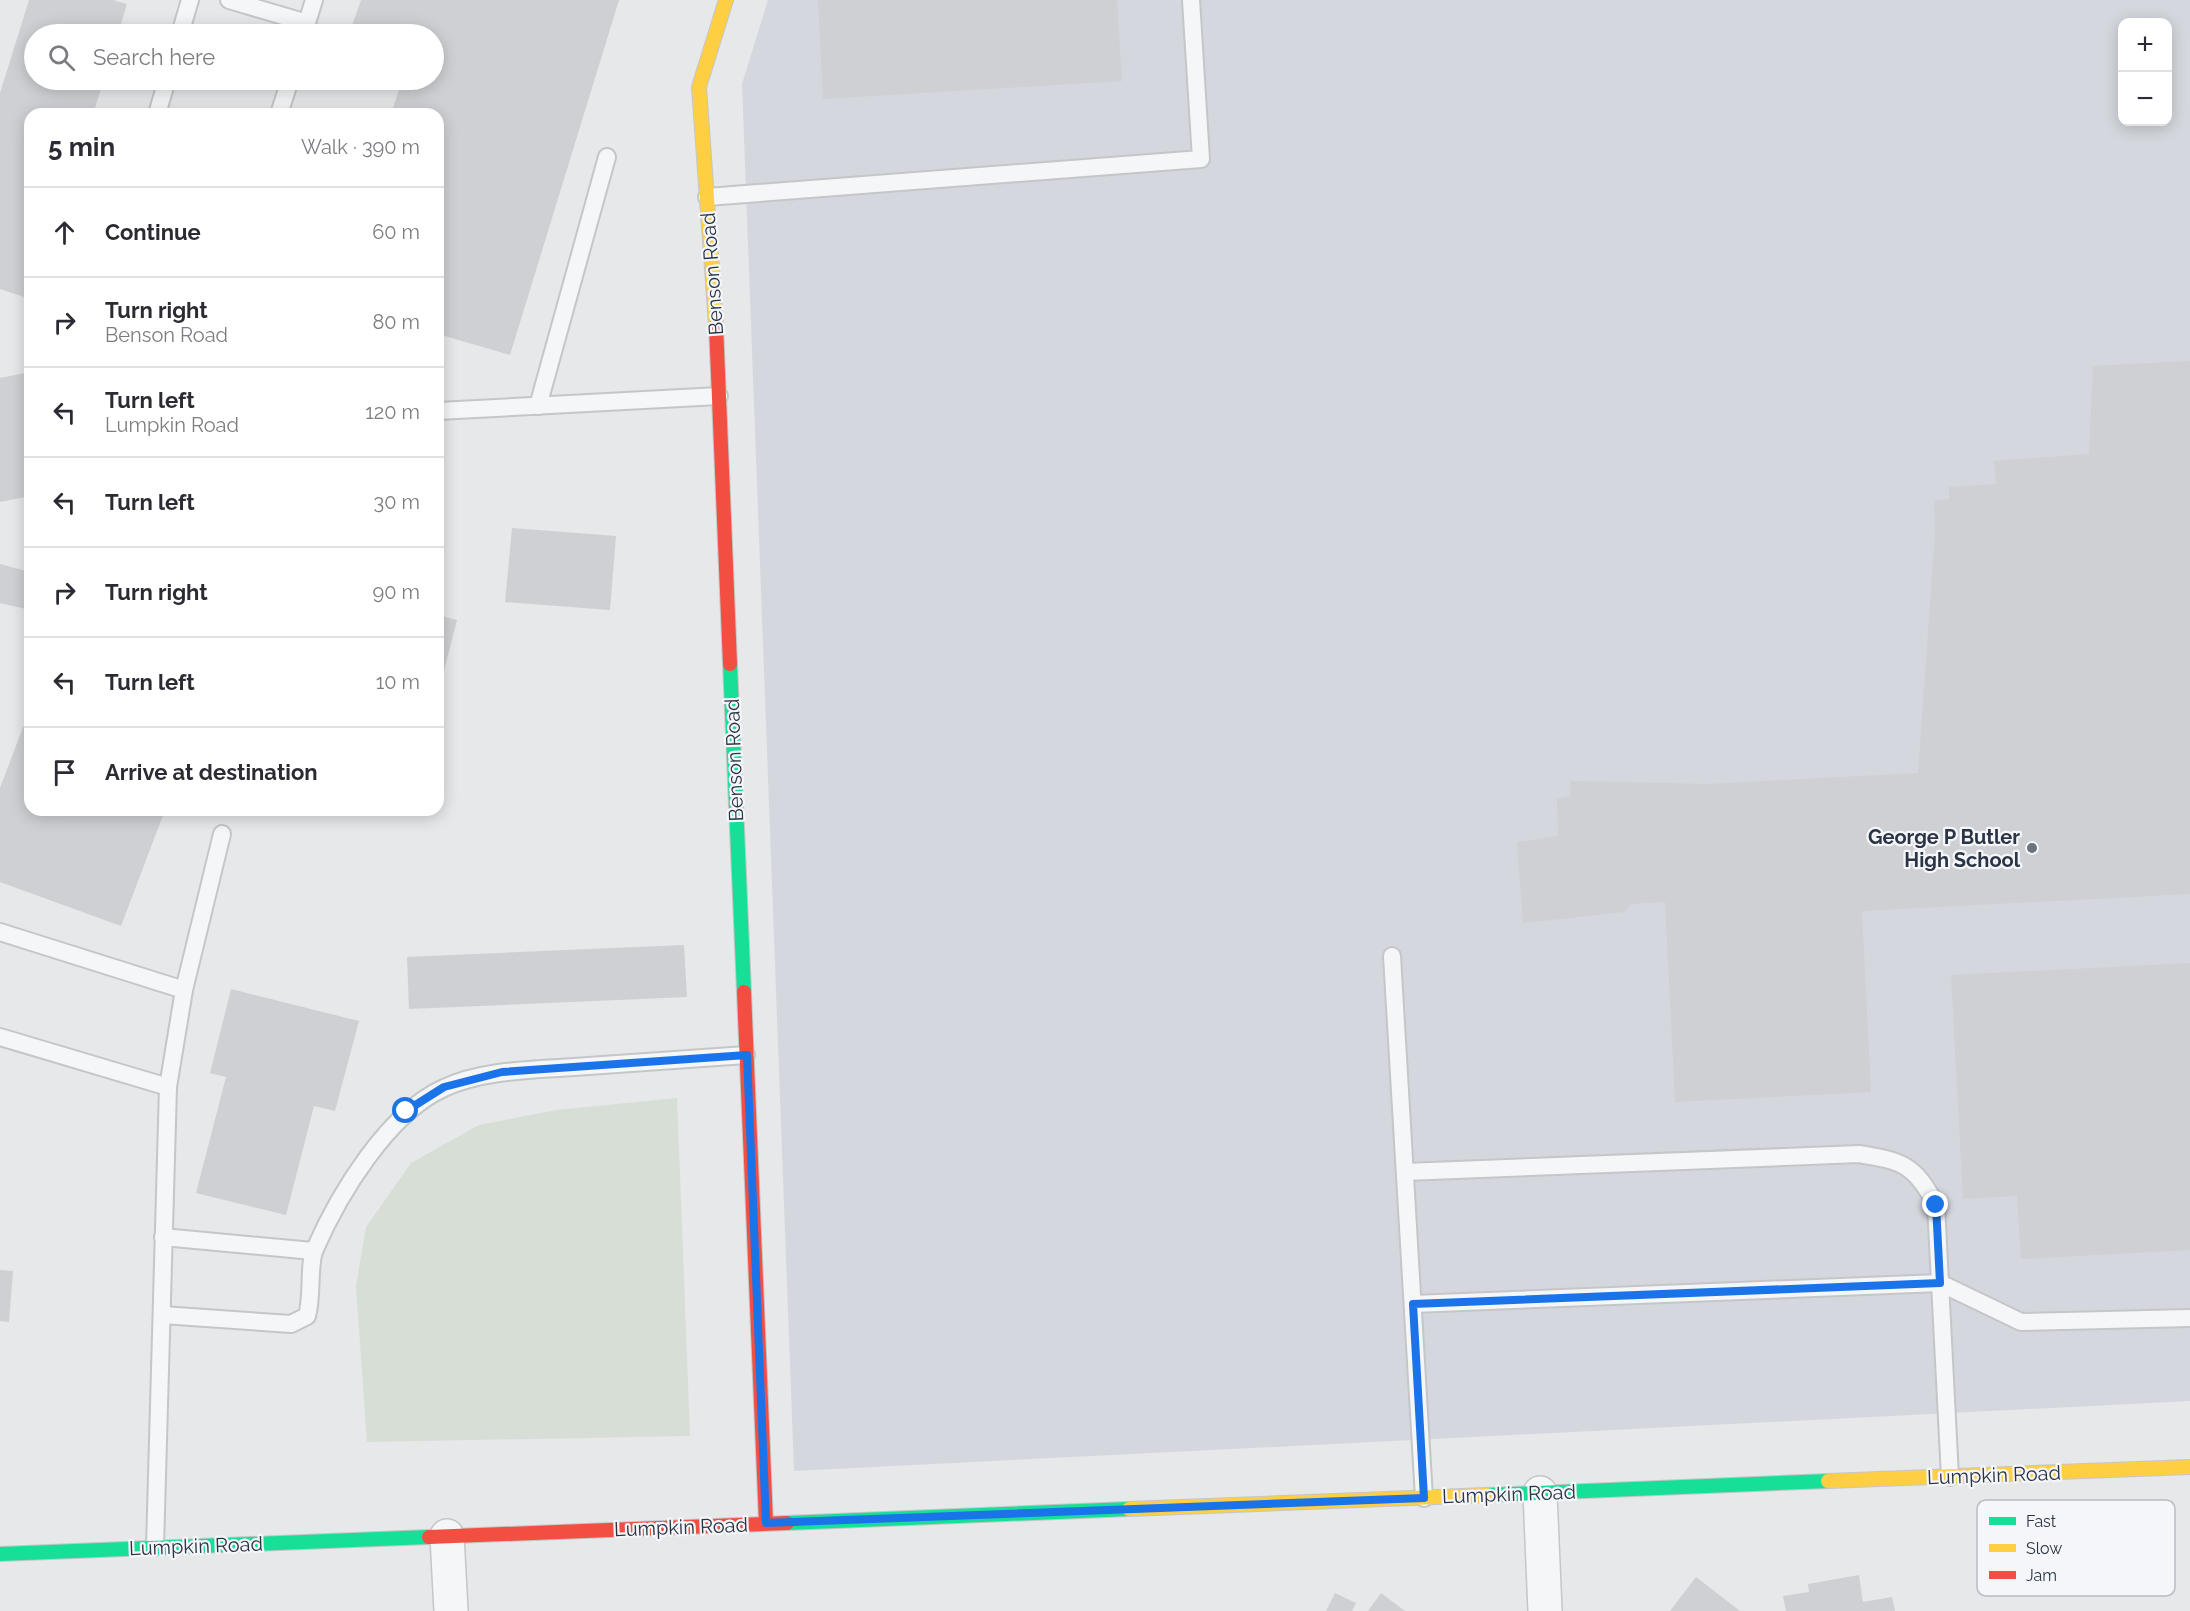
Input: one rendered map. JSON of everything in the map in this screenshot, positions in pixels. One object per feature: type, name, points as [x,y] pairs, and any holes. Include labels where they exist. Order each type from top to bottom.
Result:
[{"type":"main road","name":"Benson Road","points":[[726,0],[699,87],[719,396],[766,1523]]},
{"type":"main road","name":"Lumpkin Road","points":[[0,1554],[2190,1467]]},
{"type":"street","points":[[1540,1492],[1545,1611]]},
{"type":"street","points":[[447,1536],[451,1611]]},
{"type":"lane","points":[[183,24],[190,0]]},
{"type":"lane","points":[[229,0],[292,24]]},
{"type":"lane","points":[[307,24],[314,0]]},
{"type":"lane","points":[[707,197],[1201,159],[1191,0]]},
{"type":"lane","points":[[159,108],[164,90]]},
{"type":"lane","points":[[281,108],[287,90]]},
{"type":"lane","points":[[538,406],[607,157]]},
{"type":"lane","points":[[444,411],[719,396]]},
{"type":"lane","points":[[155,1548],[168,1087],[184,990],[222,834]]},
{"type":"lane","points":[[0,932],[184,990]]},
{"type":"lane","points":[[1392,956],[1424,1498]]},
{"type":"lane","points":[[0,1037],[168,1087]]},
{"type":"lane","points":[[162,1316],[291,1324],[307,1316],[312,1300],[314,1251],[362,1166],[406,1111],[444,1087],[502,1072],[747,1055]]},
{"type":"lane","points":[[1405,1172],[1859,1154],[1895,1159],[1922,1180],[1936,1205],[1950,1477]]},
{"type":"lane","points":[[163,1237],[314,1251]]},
{"type":"lane","points":[[1413,1304],[1940,1283],[2021,1322],[2190,1318]]},
{"type":"shaded area","points":[[768,0],[2190,0],[2190,1401],[794,1471],[742,84]]},
{"type":"shaded area","points":[[677,1098],[690,1436],[367,1442],[356,1286],[366,1227],[411,1163],[479,1125],[556,1110]]},
{"type":"building","points":[[29,0],[113,0],[127,4],[121,24],[24,24],[24,90],[101,90],[95,108],[24,108],[24,297],[0,289],[0,93]]},
{"type":"building","points":[[361,0],[619,0],[510,355],[444,336],[444,108],[393,108],[399,90],[444,90],[444,24],[353,24]]},
{"type":"building","points":[[818,0],[1117,0],[1122,81],[823,99]]},
{"type":"building","points":[[2190,361],[2190,894],[1862,911],[1871,1092],[1675,1102],[1665,902],[1631,904],[1624,912],[1523,923],[1517,842],[1558,836],[1557,799],[1570,796],[1571,781],[1708,784],[1918,773],[1935,534],[1934,501],[1949,499],[1949,487],[1996,484],[1994,461],[2089,454],[2093,366]]},
{"type":"building","points":[[24,373],[24,497],[0,502],[0,378]]},
{"type":"building","points":[[512,528],[616,536],[610,610],[505,602]]},
{"type":"building","points":[[0,564],[24,570],[24,609],[0,603]]},
{"type":"building","points":[[444,617],[457,620],[444,671]]},
{"type":"building","points":[[23,727],[24,816],[163,816],[121,926],[0,882],[0,788]]},
{"type":"building","points":[[684,945],[687,997],[409,1009],[407,957]]},
{"type":"building","points":[[2190,963],[2190,1250],[2021,1259],[2017,1196],[1963,1199],[1951,975]]},
{"type":"building","points":[[231,989],[359,1021],[335,1111],[314,1106],[286,1215],[196,1193],[226,1077],[210,1073]]},
{"type":"building","points":[[0,1270],[13,1271],[9,1322],[0,1321]]},
{"type":"building","points":[[1859,1575],[1863,1602],[1892,1597],[1895,1611],[1786,1611],[1783,1596],[1809,1592],[1808,1584]]},
{"type":"building","points":[[1696,1577],[1740,1611],[1670,1611]]},
{"type":"building","points":[[1335,1593],[1356,1603],[1352,1611],[1326,1611]]},
{"type":"building","points":[[1381,1593],[1405,1611],[1368,1611]]},
{"type":"traffic: fast","points":[[730,664],[744,992]]},
{"type":"traffic: fast","points":[[1487,1495],[1828,1481]]},
{"type":"traffic: fast","points":[[787,1523],[1129,1509]]},
{"type":"traffic: fast","points":[[0,1554],[429,1537]]},
{"type":"traffic: slow","points":[[716,325],[699,87],[726,0]]},
{"type":"traffic: slow","points":[[1828,1481],[2190,1467]]},
{"type":"traffic: slow","points":[[1129,1509],[1487,1495]]},
{"type":"traffic: jam","points":[[716,325],[730,664]]},
{"type":"traffic: jam","points":[[744,992],[766,1523]]},
{"type":"traffic: jam","points":[[429,1537],[787,1523]]},
{"type":"place","name":"George P Butler High School","points":[[2032,848]]},
{"type":"route","points":[[406,1111],[444,1087],[502,1072],[747,1055],[766,1523],[1424,1498],[1413,1304],[1940,1283],[1936,1205]]}]
